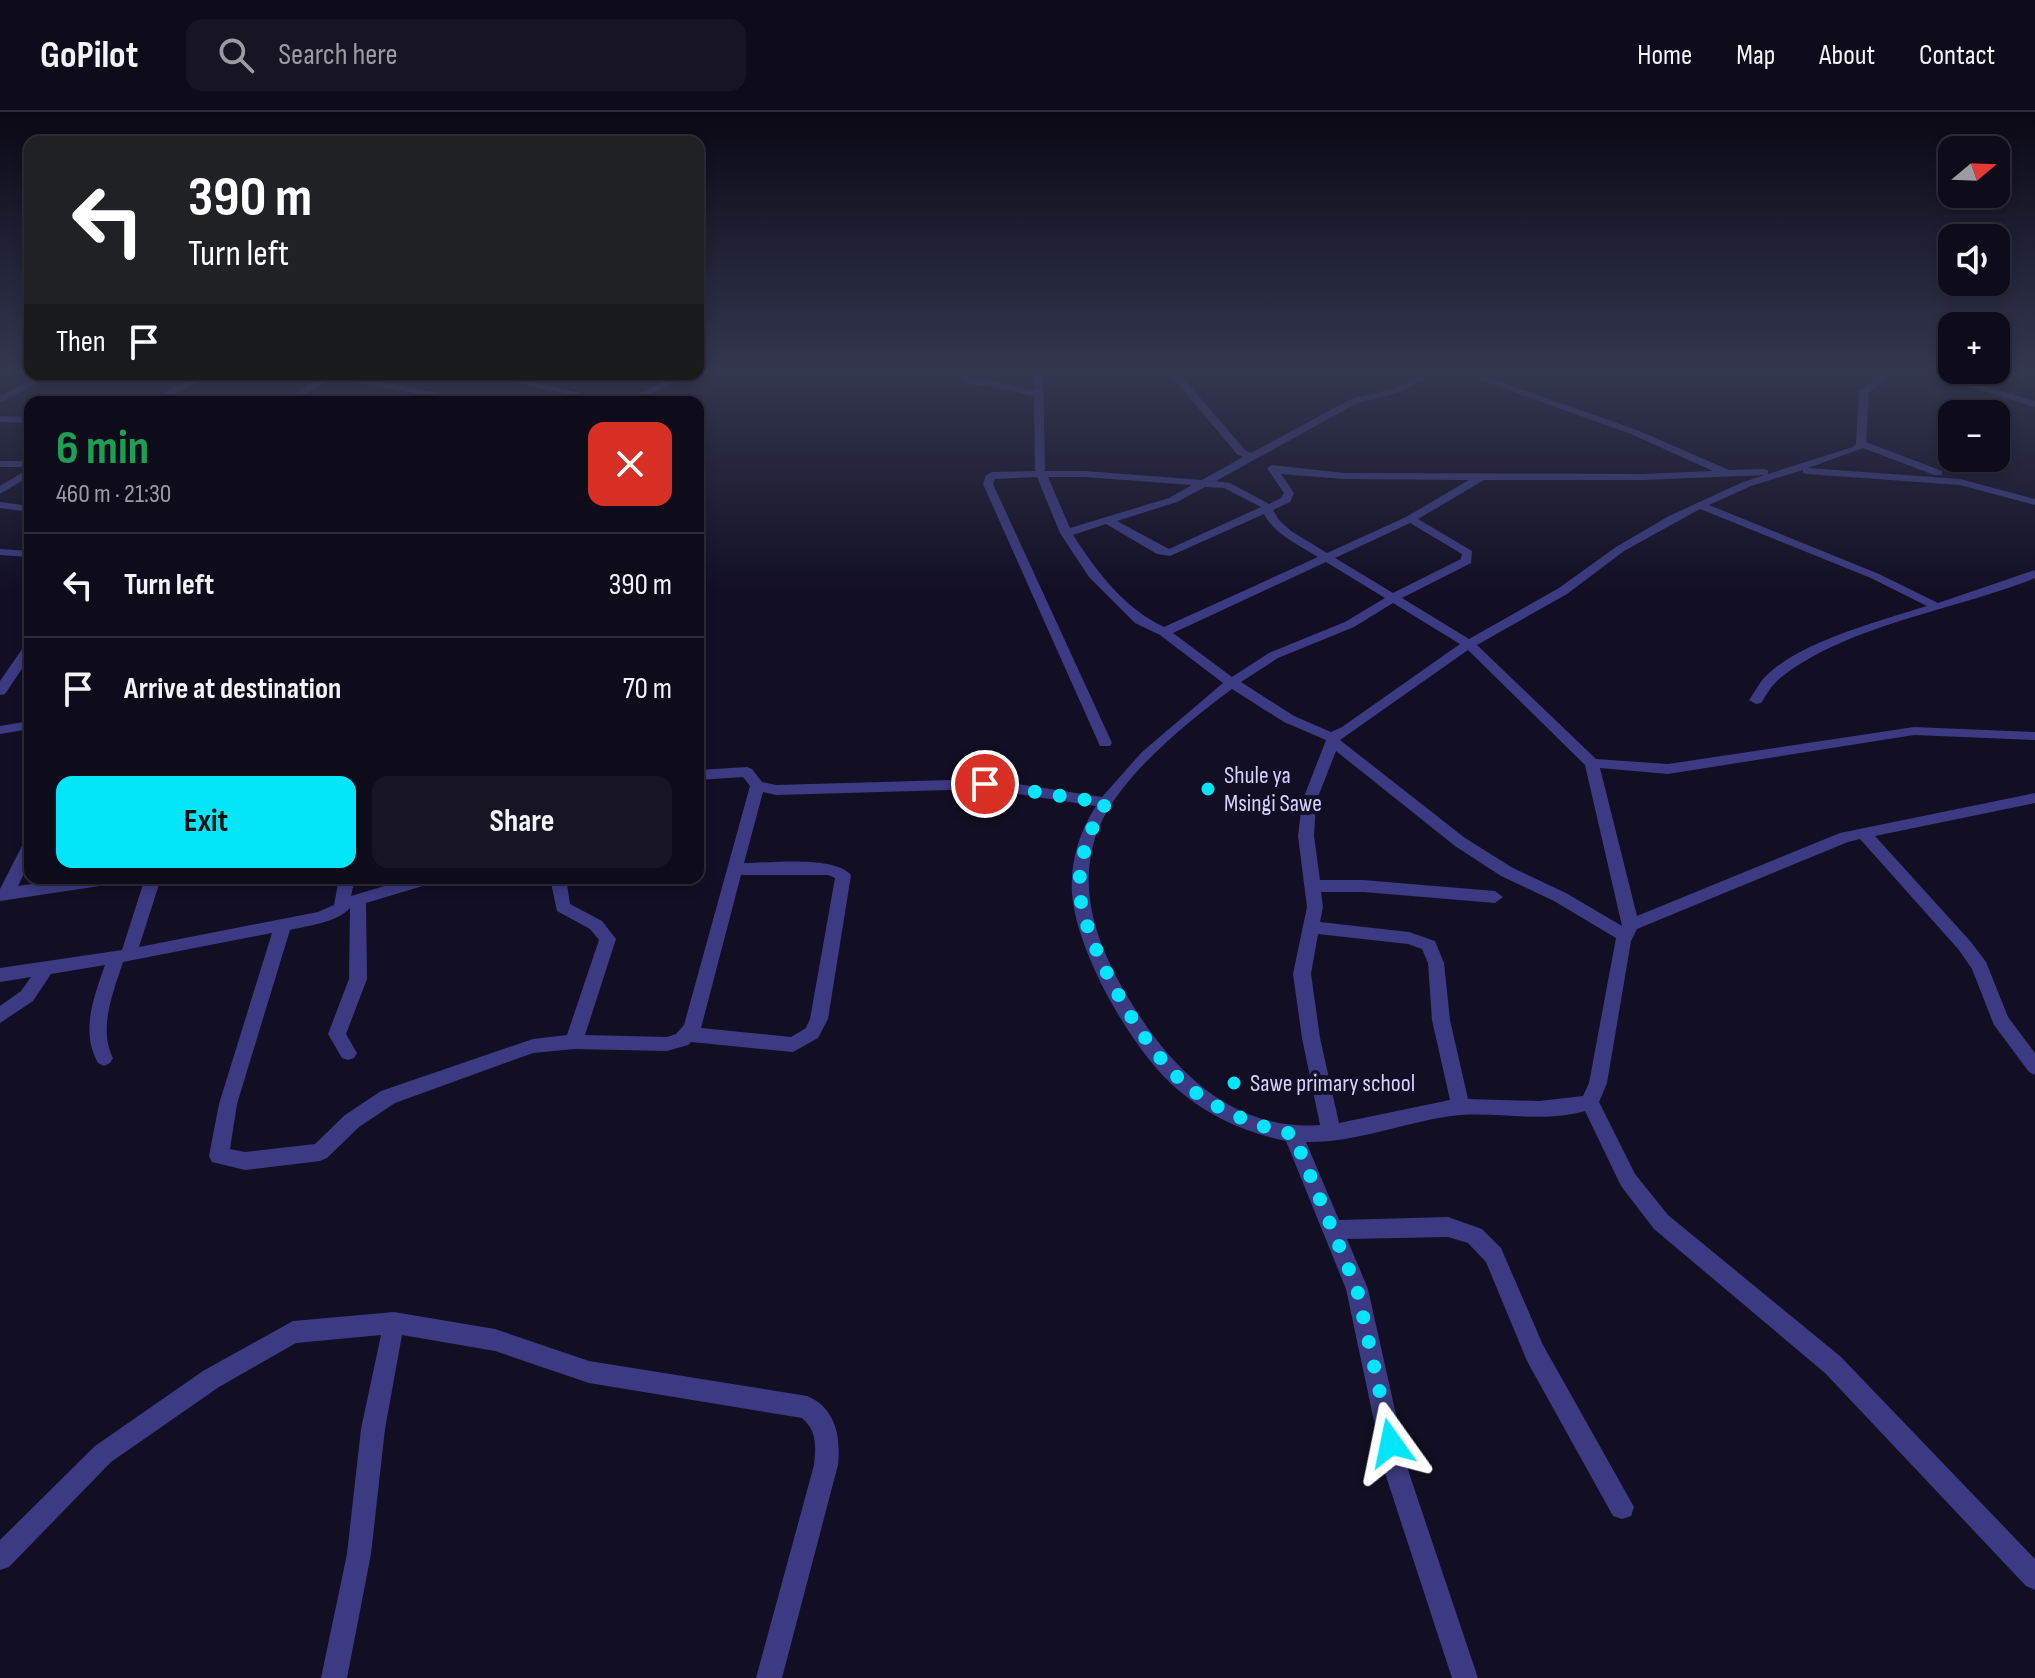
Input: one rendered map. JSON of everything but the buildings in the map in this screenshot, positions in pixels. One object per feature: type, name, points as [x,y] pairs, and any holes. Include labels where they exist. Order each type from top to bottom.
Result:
[{"type":"street","points":[[1039,445],[1040,471],[1066,533],[1093,575],[1139,620],[1164,632],[1234,684],[1303,727],[1334,739],[1460,842],[1507,872],[1628,930],[1792,857],[1863,833],[2035,798]]},
{"type":"street","points":[[1107,520],[1165,553],[1286,500],[1289,493],[1274,470],[1241,452],[1235,445]]},
{"type":"street","points":[[1066,533],[1173,500],[1200,482],[1273,445]]},
{"type":"street","points":[[1667,445],[1747,484]]},
{"type":"street","points":[[1331,1132],[1311,1038],[1302,974],[1313,927],[1313,886],[1306,836],[1309,802],[1334,739],[1469,644],[1535,608],[1620,549],[1699,505],[1747,484],[1850,453],[1860,445]]},
{"type":"street","points":[[1864,445],[1960,482],[2035,502]]},
{"type":"street","points":[[0,464],[24,464]]},
{"type":"street","points":[[1274,470],[1344,476],[1481,477],[1794,471],[1960,482]]},
{"type":"street","points":[[1105,743],[988,484],[990,477],[996,474],[1040,471],[1232,487],[1269,509],[1279,528],[1394,595],[1469,644],[1592,763],[1628,930],[1598,1083],[1590,1102],[1628,1180],[1661,1222],[1833,1365],[2035,1577]]},
{"type":"street","points":[[0,491],[24,475]]},
{"type":"street","points":[[1164,632],[1410,519],[1481,477]]},
{"type":"street","points":[[0,505],[24,508]]},
{"type":"street","points":[[1699,505],[1895,584],[1937,607]]},
{"type":"street","points":[[0,517],[15,507]]},
{"type":"street","points":[[1410,519],[1469,557],[1394,595],[1346,626],[1260,663],[1144,758],[1106,803],[1095,820],[1081,865],[1081,901],[1095,947],[1134,1021],[1166,1068],[1193,1091],[1264,1129],[1293,1134],[1331,1132],[1461,1107],[1560,1107],[1590,1102]]},
{"type":"street","points":[[0,552],[24,554]]},
{"type":"street","points":[[1756,700],[1760,686],[1784,667],[1880,624],[2009,587],[2035,574]]},
{"type":"street","points":[[0,691],[6,675],[24,655]]},
{"type":"street","points":[[0,730],[24,726]]},
{"type":"street","points":[[1592,763],[1668,769],[1914,731],[2035,736]]},
{"type":"street","points":[[704,775],[747,772],[757,786],[776,790],[985,784],[1106,803]]},
{"type":"street","points":[[689,1034],[757,786]]},
{"type":"street","points":[[1863,833],[1965,946],[1980,967],[2000,1020],[2035,1067]]},
{"type":"street","points":[[4,894],[24,856]]},
{"type":"street","points":[[283,926],[228,1104],[219,1156],[245,1161],[320,1152],[352,1121],[388,1097],[533,1046],[574,1042],[667,1044],[689,1034],[793,1045],[812,1033],[819,1019],[843,875],[830,869],[734,869]]},
{"type":"street","points":[[4,894],[72,884]]},
{"type":"street","points":[[104,1058],[95,1042],[97,1029],[151,884]]},
{"type":"street","points":[[348,884],[358,979],[337,1034],[348,1053]]},
{"type":"street","points":[[0,975],[174,948],[283,926],[334,912],[350,902],[410,884]]},
{"type":"street","points":[[559,884],[563,907],[596,925],[608,939],[588,989],[574,1042]]},
{"type":"street","points":[[1313,886],[1363,886],[1495,897]]},
{"type":"street","points":[[1313,927],[1409,938],[1429,945],[1436,963],[1441,1020],[1461,1107]]},
{"type":"street","points":[[0,1016],[27,996],[46,968]]},
{"type":"street","points":[[1293,1134],[1336,1230],[1368,1326],[1397,1473],[1465,1678]]},
{"type":"street","points":[[1336,1230],[1448,1227],[1475,1236],[1494,1255],[1535,1353],[1622,1507]]},
{"type":"street","points":[[334,1678],[359,1554],[369,1455],[394,1323]]},
{"type":"street","points":[[0,1558],[103,1454],[211,1379],[293,1332],[394,1323],[495,1340],[589,1372],[807,1407],[820,1416],[826,1429],[826,1465],[769,1678]]},
{"type":"place","name":"Shule ya Msingi Sawe","points":[[1208,789]]},
{"type":"place","name":"Sawe primary school","points":[[1234,1083]]},
{"type":"route","points":[[985,784],[1106,803],[1095,820],[1081,865],[1081,901],[1095,947],[1134,1021],[1166,1068],[1193,1091],[1236,1116],[1264,1129],[1293,1134],[1336,1230],[1357,1289],[1368,1326],[1391,1443]]}]
